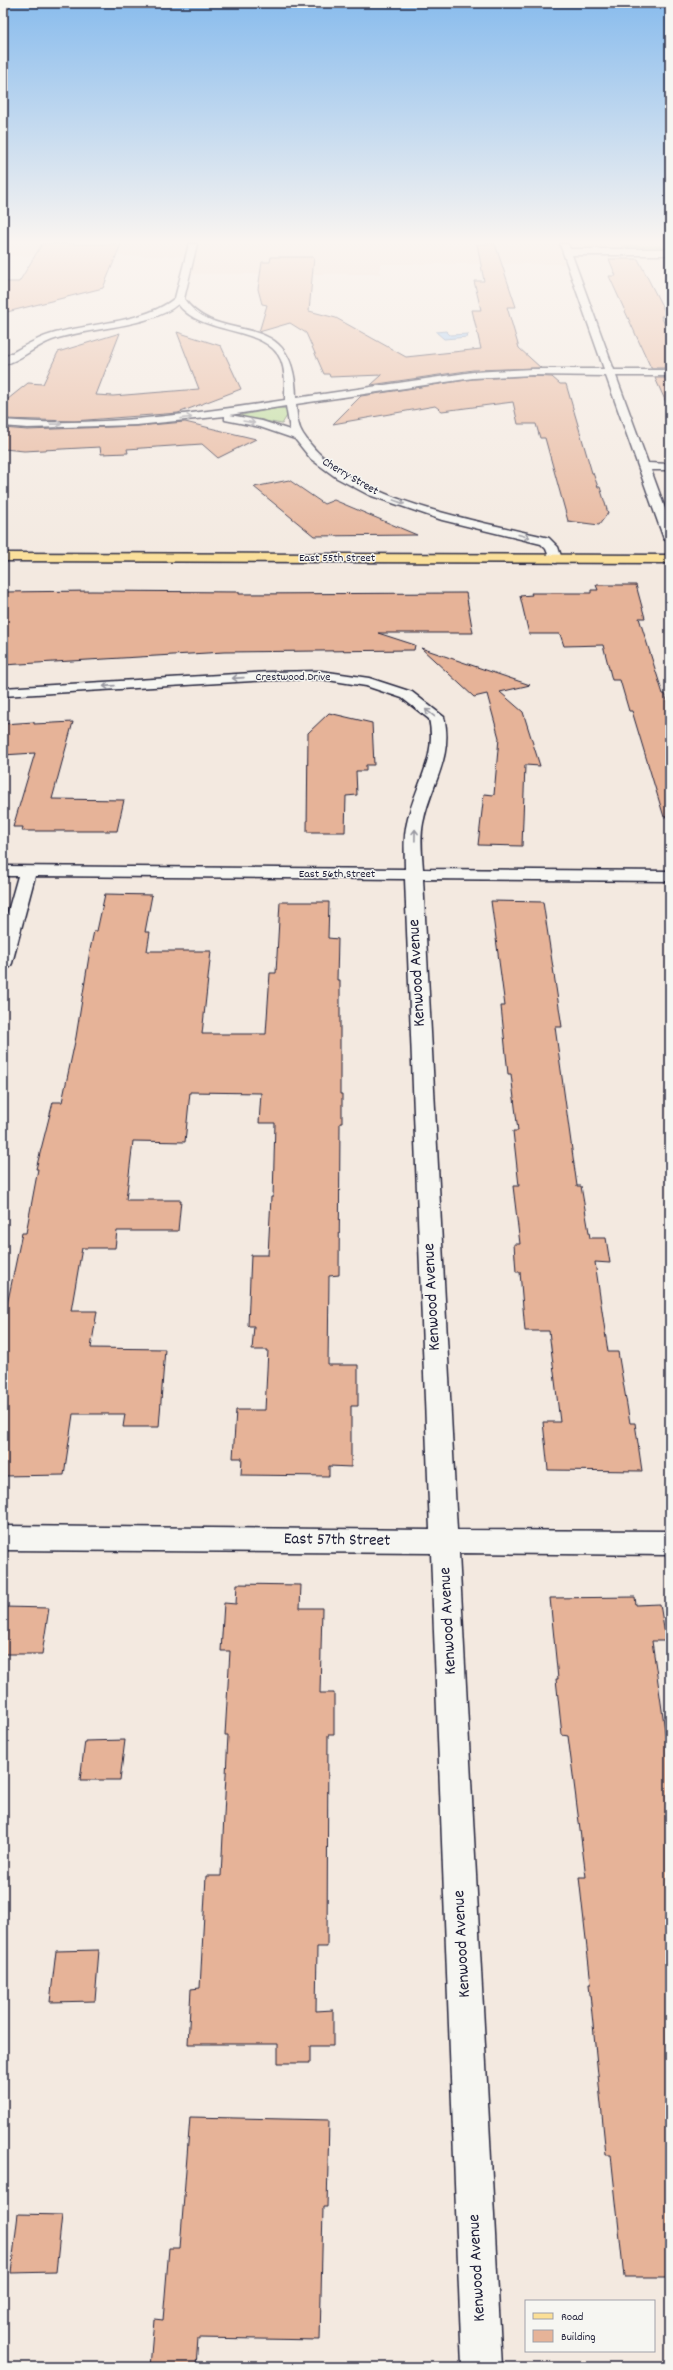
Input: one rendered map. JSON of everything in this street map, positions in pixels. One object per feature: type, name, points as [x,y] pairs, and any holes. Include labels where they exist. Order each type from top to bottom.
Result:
[{"type":"main road","name":"East 55th Street","points":[[3,557],[670,559]]},
{"type":"street","points":[[3,362],[15,355]]},
{"type":"street","name":"Cherry Street","points":[[282,355],[288,364],[294,428],[298,436],[320,461],[360,486],[391,500],[433,514],[545,541],[552,547],[556,559]]},
{"type":"street","points":[[603,355],[670,539]]},
{"type":"street","points":[[3,428],[137,422],[210,416],[410,383],[473,375],[532,372],[670,373]]},
{"type":"street","points":[[210,416],[262,424],[298,436]]},
{"type":"street","points":[[3,423],[27,426]]},
{"type":"street","points":[[644,466],[670,466]]},
{"type":"street","name":"Crestwood Drive","points":[[3,692],[270,676],[321,675],[369,682],[407,695],[436,718],[439,747],[415,823],[414,874]]},
{"type":"street","name":"East 56th Street","points":[[3,871],[670,876]]},
{"type":"street","points":[[3,963],[28,871]]},
{"type":"street","name":"Kenwood Avenue","points":[[414,874],[482,2367]]},
{"type":"street","name":"East 57th Street","points":[[3,1538],[670,1543]]},
{"type":"green space","points":[[279,408],[288,409],[288,414],[282,424],[237,416]]},
{"type":"building","points":[[57,355],[112,355],[96,395],[113,396],[199,389],[186,355],[225,355],[241,389],[178,413],[74,421],[3,419],[3,403],[28,383],[43,384]]},
{"type":"building","points":[[315,355],[402,355],[406,357],[428,355],[526,355],[541,368],[473,370],[371,385],[382,375],[330,377],[329,374],[324,374]]},
{"type":"building","points":[[645,355],[670,355],[670,368],[651,368]]},
{"type":"building","points":[[532,376],[552,377],[560,384],[566,384],[592,473],[598,487],[600,487],[608,513],[599,525],[568,521],[545,438],[540,438],[536,424],[518,424],[513,402],[442,411],[435,406],[333,424],[361,396],[473,379]]},
{"type":"building","points":[[655,378],[670,378],[670,411]]},
{"type":"building","points":[[185,422],[256,439],[218,458],[202,444],[127,449],[128,453],[101,454],[100,447],[24,451],[4,449],[3,428],[27,430],[137,426]]},
{"type":"building","points":[[289,480],[324,504],[334,500],[417,535],[314,536],[254,487]]},
{"type":"building","points":[[596,585],[636,585],[645,618],[639,618],[663,694],[665,694],[670,711],[670,816],[664,817],[632,711],[629,711],[620,680],[612,680],[603,645],[564,646],[560,634],[529,634],[520,596],[532,595],[531,593],[591,593],[591,590],[598,590]]},
{"type":"building","points":[[3,592],[239,592],[239,594],[466,593],[473,633],[378,633],[415,645],[414,650],[224,652],[3,665]]},
{"type":"building","points":[[421,648],[530,685],[500,692],[523,712],[540,766],[525,765],[522,846],[478,845],[484,794],[494,795],[499,738],[487,694],[474,697]]},
{"type":"building","points":[[329,713],[372,723],[374,765],[366,765],[366,771],[356,771],[357,795],[346,796],[345,832],[307,832],[308,733]]},
{"type":"building","points":[[34,722],[34,724],[73,722],[52,799],[124,800],[117,831],[22,831],[23,827],[13,827],[35,753],[3,755],[3,724]]},
{"type":"building","points":[[105,894],[152,895],[145,932],[150,932],[147,951],[211,951],[202,1034],[266,1034],[270,973],[276,973],[280,902],[329,902],[328,938],[338,939],[337,980],[340,980],[340,1094],[342,1094],[342,1123],[340,1123],[339,1275],[329,1276],[328,1365],[358,1365],[358,1406],[351,1406],[351,1467],[329,1466],[329,1476],[241,1475],[242,1458],[233,1458],[236,1410],[265,1410],[268,1350],[252,1350],[254,1326],[248,1326],[251,1255],[268,1255],[271,1197],[273,1197],[275,1123],[259,1123],[261,1093],[190,1092],[185,1142],[133,1141],[126,1200],[181,1200],[178,1231],[117,1231],[115,1248],[82,1248],[71,1311],[97,1311],[91,1348],[165,1349],[159,1427],[123,1427],[125,1414],[73,1414],[64,1475],[3,1476],[3,1310],[6,1310],[22,1233],[26,1233],[38,1169],[36,1169],[53,1102],[62,1102],[76,1037],[90,950],[94,931],[97,931]]},
{"type":"building","points":[[491,901],[543,902],[562,1027],[555,1027],[577,1186],[581,1186],[590,1238],[606,1238],[610,1263],[595,1262],[608,1352],[618,1352],[630,1423],[635,1423],[642,1471],[548,1470],[543,1422],[560,1422],[549,1331],[525,1331],[520,1272],[516,1272],[514,1244],[520,1244],[513,1186],[519,1186],[513,1131],[518,1131],[511,1074],[508,1074],[501,1006],[505,1006]]},
{"type":"building","points":[[237,1584],[301,1585],[300,1608],[322,1608],[320,1693],[334,1693],[334,1735],[328,1735],[327,1947],[317,1947],[316,2011],[333,2010],[333,2046],[310,2046],[310,2063],[278,2063],[278,2044],[188,2044],[191,1989],[200,1988],[206,1876],[221,1876],[228,1735],[225,1735],[230,1651],[221,1651],[224,1603],[236,1604]]},
{"type":"building","points":[[635,1597],[636,1605],[660,1604],[666,1641],[652,1641],[670,1765],[670,2277],[624,2277],[611,2155],[606,2155],[589,1984],[591,1984],[579,1877],[586,1877],[568,1736],[562,1735],[550,1598]]},
{"type":"building","points":[[3,1607],[49,1608],[42,1654],[3,1654]]},
{"type":"building","points":[[125,1740],[120,1780],[80,1780],[85,1741]]},
{"type":"building","points":[[99,1950],[95,2001],[50,2002],[56,1951]]},
{"type":"building","points":[[190,2117],[329,2120],[327,2207],[323,2207],[320,2340],[198,2338],[196,2367],[150,2367],[154,2319],[163,2320],[169,2248],[180,2248]]},
{"type":"building","points":[[18,2214],[62,2215],[56,2272],[11,2273]]}]
